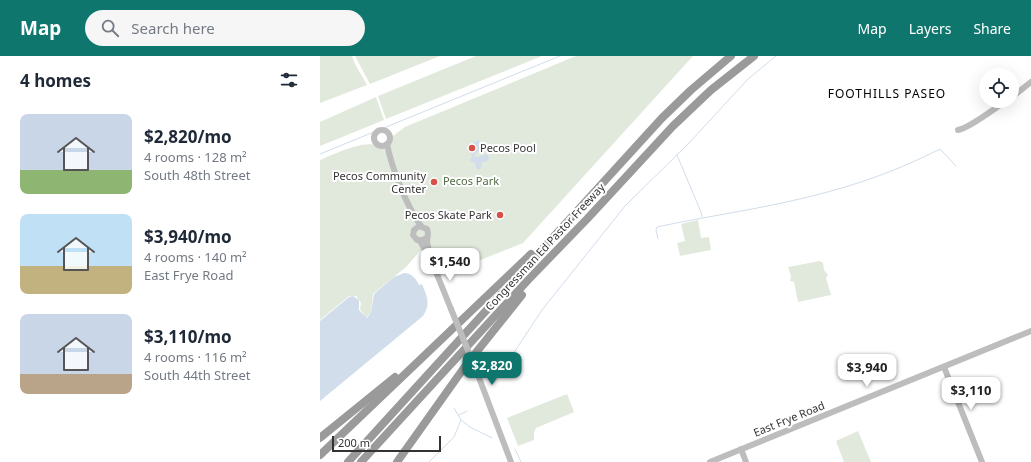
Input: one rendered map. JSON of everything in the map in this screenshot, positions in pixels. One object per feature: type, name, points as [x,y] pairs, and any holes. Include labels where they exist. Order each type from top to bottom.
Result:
[{"type":"highway","name":"Congressman Ed Pastor Freeway","points":[[348,462],[667,113],[700,81],[731,56]]},
{"type":"highway","name":"Congressman Ed Pastor Freeway","points":[[361,462],[524,285],[682,117],[721,82],[754,56]]},
{"type":"highway","points":[[320,455],[577,210]]},
{"type":"highway","points":[[397,462],[506,313],[587,219]]},
{"type":"highway","points":[[320,438],[442,338]]},
{"type":"street","points":[[1019,91],[1031,82]]},
{"type":"street","points":[[958,130],[995,108]]},
{"type":"street","points":[[385,145],[411,210],[415,229],[413,232],[414,237],[420,241],[432,262],[478,374],[511,462]]},
{"type":"street","points":[[411,210],[421,226],[427,230],[428,234],[426,238],[432,262]]},
{"type":"street","points":[[415,229],[421,226]]},
{"type":"street","points":[[420,241],[426,238]]},
{"type":"street","name":"East Frye Road","points":[[710,462],[1031,331]]},
{"type":"street","points":[[944,367],[982,462]]},
{"type":"street","points":[[741,449],[746,462]]},
{"type":"green space","points":[[320,56],[352,56],[367,85],[320,103]]},
{"type":"green space","points":[[355,56],[440,56],[370,84]]},
{"type":"green space","points":[[476,56],[542,56],[386,119],[378,96]]},
{"type":"green space","name":"Pecos Park","points":[[576,56],[693,56],[523,243],[440,276],[429,247],[420,251],[406,267],[373,294],[371,312],[366,318],[360,309],[361,303],[356,296],[349,296],[320,320],[320,160],[357,146],[372,144],[377,146],[391,141],[393,136],[405,127]]},
{"type":"green space","points":[[376,97],[384,120],[320,146],[320,122]]},
{"type":"green space","points":[[698,220],[701,238],[709,237],[711,250],[680,256],[677,243],[685,241],[681,224]]},
{"type":"green space","points":[[820,261],[823,263],[824,270],[828,275],[826,278],[831,295],[798,302],[794,282],[790,281],[791,276],[788,267]]},
{"type":"green space","points":[[567,394],[574,412],[536,428],[534,440],[518,446],[507,418]]},
{"type":"green space","points":[[858,431],[871,462],[844,462],[836,441]]},
{"type":"water","points":[[479,140],[483,150],[474,154],[474,156],[478,157],[486,154],[489,158],[488,161],[482,162],[479,170],[476,168],[475,163],[471,162],[470,160],[472,156],[467,145]]},
{"type":"water","points":[[404,273],[411,275],[419,285],[422,284],[427,296],[428,304],[423,316],[320,401],[320,321],[349,297],[353,296],[359,300],[359,310],[367,318],[371,312],[374,294],[394,277]]},
{"type":"waterway","points":[[320,154],[560,56]]},
{"type":"waterway","points":[[494,383],[542,310],[625,206],[689,143],[748,79],[776,56]]},
{"type":"waterway","points":[[658,239],[656,230],[657,227],[793,201],[829,192],[893,170],[940,149],[956,166]]},
{"type":"waterway","points":[[677,155],[702,217]]},
{"type":"waterway","points":[[429,462],[454,437],[461,420],[454,408]]},
{"type":"waterway","points":[[459,415],[467,411]]},
{"type":"waterway","points":[[461,420],[470,427],[492,438]]},
{"type":"waterway","points":[[515,449],[521,462]]},
{"type":"place","name":"Pecos Pool","points":[[472,148]]},
{"type":"place","name":"Pecos Community Center","points":[[434,182]]},
{"type":"place","name":"Pecos Skate Park","points":[[500,215]]},
{"type":"district","name":"FOOTHILLS PASEO","points":[[887,94]]}]
